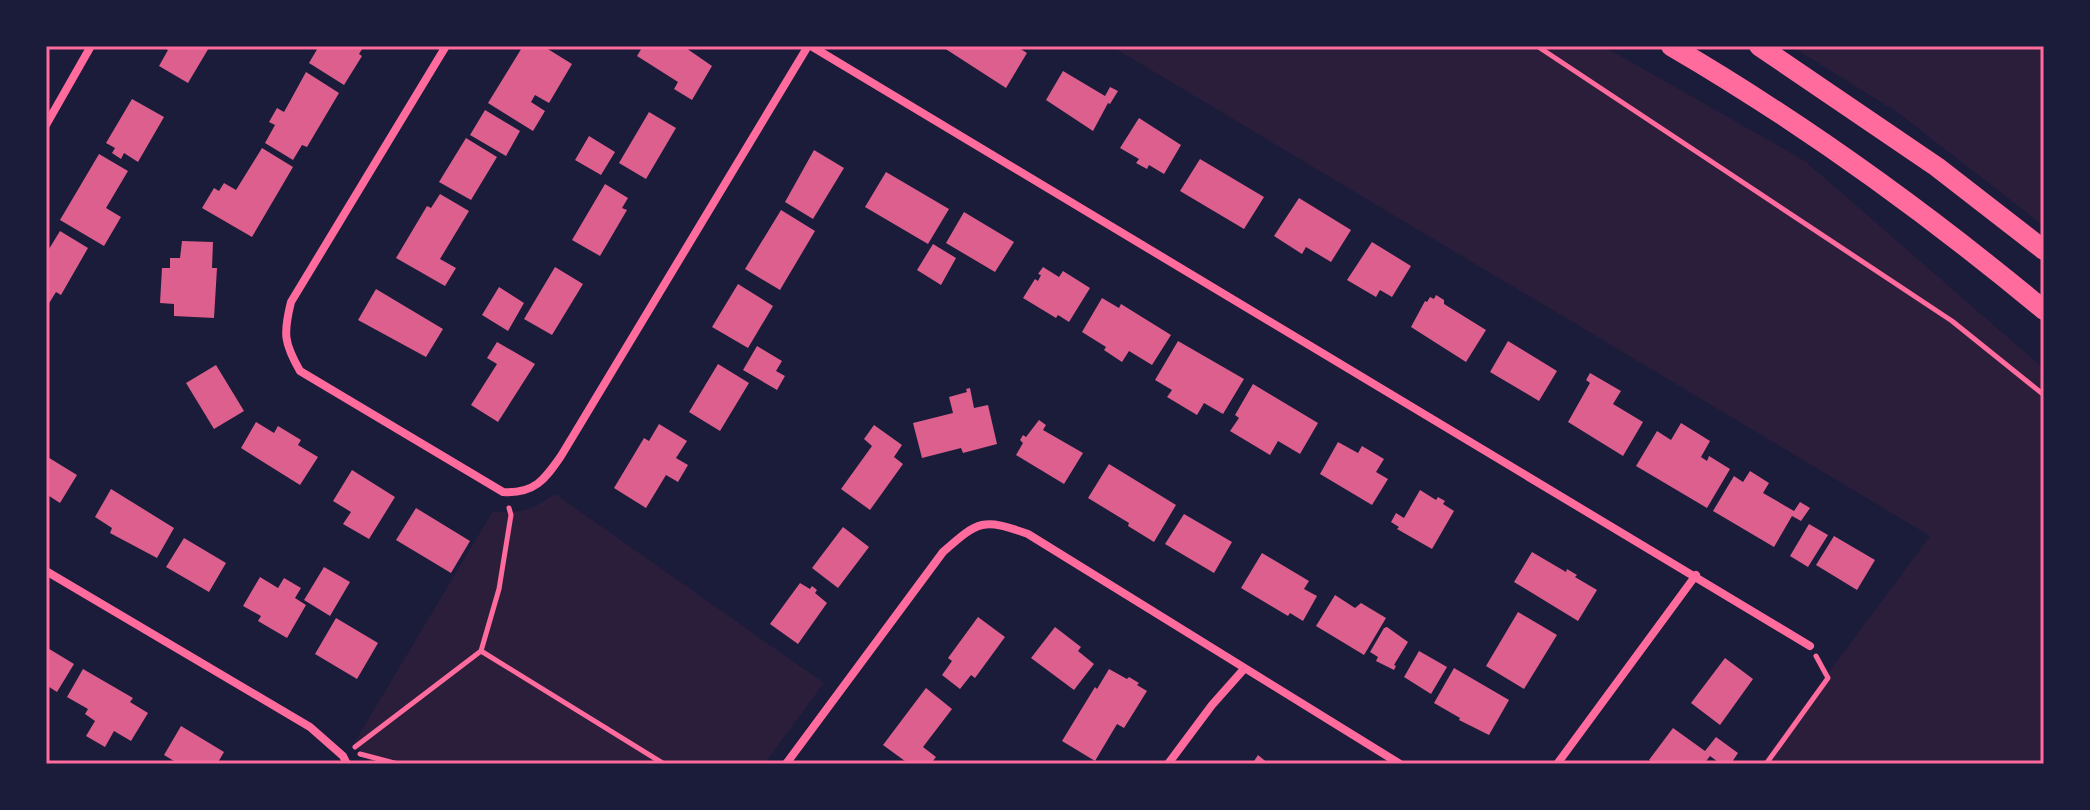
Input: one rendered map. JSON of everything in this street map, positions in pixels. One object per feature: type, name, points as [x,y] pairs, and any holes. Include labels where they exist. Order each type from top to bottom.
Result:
[{"type":"main road","points":[[1671,46],[1831,148],[1954,238],[2044,310]]},
{"type":"main road","points":[[1759,46],[1901,141],[2044,250]]},
{"type":"street","points":[[46,125],[91,46]]},
{"type":"street","points":[[446,46],[291,302],[284,328],[287,348],[300,371],[503,492],[517,493],[542,483],[561,456],[809,46],[1810,646]]},
{"type":"street","points":[[786,764],[943,552],[969,529],[996,522],[1028,534],[1400,764]]},
{"type":"street","points":[[46,571],[310,727],[345,760]]},
{"type":"street","points":[[1557,764],[1696,575]]},
{"type":"street","points":[[1168,764],[1212,705],[1244,669]]},
{"type":"path","points":[[1537,46],[1952,321],[2044,395]]},
{"type":"path","points":[[345,760],[481,651],[499,589],[511,515],[503,492]]},
{"type":"path","points":[[1766,764],[1828,678],[1810,646]]},
{"type":"path","points":[[481,651],[664,764]]},
{"type":"path","points":[[345,760],[364,753],[398,764]]},
{"type":"shaded area","points":[[1111,46],[1603,46],[1805,161],[2044,369],[2044,764],[1761,764],[1930,536]]},
{"type":"shaded area","points":[[1791,46],[2044,46],[2044,226],[1897,112]]},
{"type":"shaded area","points":[[555,494],[824,683],[764,764],[372,764],[354,743],[493,511],[526,510]]},
{"type":"building","points":[[165,46],[210,46],[188,83],[159,66],[168,50]]},
{"type":"building","points":[[319,46],[364,46],[359,54],[362,56],[344,85],[309,63]]},
{"type":"building","points":[[523,46],[543,46],[572,64],[549,103],[535,95],[531,102],[545,111],[533,131],[488,103]]},
{"type":"building","points":[[643,46],[683,46],[712,66],[692,100],[674,89],[678,82],[637,56]]},
{"type":"building","points":[[941,46],[1016,46],[1027,53],[1006,88]]},
{"type":"building","points":[[1063,71],[1105,96],[1110,87],[1118,91],[1093,131],[1046,100]]},
{"type":"building","points":[[306,72],[339,93],[307,147],[302,145],[293,160],[265,143],[275,125],[269,122],[277,108],[284,112]]},
{"type":"building","points":[[132,99],[164,117],[138,162],[124,153],[121,159],[112,153],[115,148],[106,143]]},
{"type":"building","points":[[485,110],[520,131],[506,156],[470,135]]},
{"type":"building","points":[[649,112],[676,128],[646,179],[619,163]]},
{"type":"building","points":[[1139,118],[1181,145],[1164,174],[1149,165],[1147,169],[1136,163],[1139,159],[1120,148]]},
{"type":"building","points":[[589,136],[615,152],[601,175],[575,160]]},
{"type":"building","points":[[466,138],[497,157],[471,200],[439,182]]},
{"type":"building","points":[[262,148],[293,167],[252,237],[202,208],[214,188],[219,191],[224,183],[236,190]]},
{"type":"building","points":[[814,150],[844,168],[813,219],[785,202]]},
{"type":"building","points":[[99,154],[128,171],[106,208],[121,217],[104,246],[60,220]]},
{"type":"building","points":[[1200,159],[1264,197],[1244,229],[1180,191]]},
{"type":"building","points":[[886,172],[949,209],[928,244],[865,207]]},
{"type":"building","points":[[605,184],[628,198],[622,208],[627,210],[600,256],[572,240]]},
{"type":"building","points":[[440,194],[469,211],[440,259],[456,268],[445,286],[396,258],[427,206],[431,208]]},
{"type":"building","points":[[1299,198],[1351,230],[1331,262],[1306,247],[1302,254],[1274,236]]},
{"type":"building","points":[[781,210],[815,231],[780,290],[745,269]]},
{"type":"building","points":[[964,212],[1014,242],[995,272],[946,243]]},
{"type":"building","points":[[60,231],[88,248],[61,295],[56,292],[46,308],[46,247],[49,249]]},
{"type":"building","points":[[182,241],[213,242],[212,268],[217,268],[214,318],[174,316],[174,304],[160,303],[162,268],[170,268],[170,258],[180,258]]},
{"type":"building","points":[[1372,242],[1411,266],[1392,297],[1380,290],[1376,297],[1347,280]]},
{"type":"building","points":[[933,244],[956,258],[941,285],[917,270]]},
{"type":"building","points":[[555,267],[583,284],[552,335],[524,319]]},
{"type":"building","points":[[1043,267],[1059,277],[1063,271],[1090,288],[1069,322],[1058,315],[1056,318],[1023,298],[1035,279],[1038,281]]},
{"type":"building","points":[[738,284],[773,306],[748,348],[712,327]]},
{"type":"building","points":[[499,287],[524,303],[508,331],[482,315]]},
{"type":"building","points":[[376,289],[443,329],[426,357],[358,320]]},
{"type":"building","points":[[1436,295],[1444,300],[1444,304],[1486,330],[1466,362],[1411,327],[1425,301],[1430,297],[1434,299]]},
{"type":"building","points":[[1102,298],[1119,308],[1121,304],[1171,335],[1152,365],[1129,351],[1122,362],[1082,332]]},
{"type":"building","points":[[1178,341],[1244,379],[1223,414],[1204,403],[1197,415],[1167,397],[1172,390],[1155,380]]},
{"type":"building","points":[[1508,341],[1557,371],[1539,401],[1490,372]]},
{"type":"building","points":[[497,342],[535,364],[498,422],[471,405],[497,364],[487,358]]},
{"type":"building","points":[[757,346],[782,361],[776,371],[785,376],[777,390],[743,370]]},
{"type":"building","points":[[718,364],[749,383],[720,431],[689,412]]},
{"type":"building","points":[[216,365],[244,411],[214,429],[186,383]]},
{"type":"building","points":[[1590,373],[1621,391],[1613,404],[1643,422],[1623,456],[1568,422],[1590,383],[1586,380]]},
{"type":"building","points":[[1253,384],[1318,423],[1300,454],[1278,441],[1270,455],[1230,431],[1239,418],[1235,415]]},
{"type":"building","points":[[970,388],[974,408],[988,405],[997,444],[963,453],[961,448],[922,458],[913,423],[953,413],[949,397],[967,392],[966,389]]},
{"type":"building","points":[[1039,420],[1046,425],[1043,430],[1083,453],[1064,484],[1016,455],[1023,443],[1020,440],[1023,435],[1026,437]]},
{"type":"building","points":[[256,422],[274,433],[278,426],[301,440],[298,445],[318,457],[300,485],[241,448]]},
{"type":"building","points":[[1681,423],[1710,441],[1701,457],[1707,461],[1709,456],[1730,469],[1707,508],[1636,466],[1657,431],[1671,440]]},
{"type":"building","points":[[659,424],[687,441],[676,458],[688,465],[678,482],[666,475],[646,508],[614,488],[644,438],[649,441]]},
{"type":"building","points":[[874,425],[902,445],[894,457],[903,464],[870,510],[841,489],[872,446],[864,439]]},
{"type":"building","points":[[1338,442],[1358,453],[1362,446],[1384,459],[1376,472],[1388,479],[1372,505],[1320,474]]},
{"type":"building","points":[[46,456],[77,475],[60,503],[46,494]]},
{"type":"building","points":[[1109,464],[1176,505],[1154,542],[1088,498]]},
{"type":"building","points":[[352,470],[395,497],[369,539],[343,524],[351,512],[333,501]]},
{"type":"building","points":[[1750,471],[1769,483],[1763,493],[1794,511],[1800,502],[1810,508],[1801,521],[1792,516],[1774,547],[1713,511],[1734,476],[1743,482]]},
{"type":"building","points":[[111,489],[174,528],[157,558],[110,533],[112,528],[95,517]]},
{"type":"building","points":[[1420,490],[1436,500],[1438,497],[1445,501],[1443,504],[1454,511],[1432,549],[1397,529],[1399,527],[1391,522],[1396,513],[1404,518]]},
{"type":"building","points":[[416,508],[470,541],[451,573],[396,540]]},
{"type":"building","points":[[1184,514],[1232,542],[1214,573],[1165,544]]},
{"type":"building","points":[[1809,524],[1828,535],[1808,567],[1790,556]]},
{"type":"building","points":[[843,527],[869,547],[838,588],[812,568]]},
{"type":"building","points":[[1834,536],[1875,560],[1857,590],[1816,565]]},
{"type":"building","points":[[184,538],[226,563],[209,592],[166,567]]},
{"type":"building","points":[[1532,552],[1566,572],[1567,569],[1597,590],[1578,621],[1514,582]]},
{"type":"building","points":[[1262,553],[1309,581],[1304,589],[1317,596],[1303,621],[1290,613],[1288,616],[1241,588]]},
{"type":"building","points":[[324,567],[350,582],[330,616],[304,600]]},
{"type":"building","points":[[260,577],[278,588],[284,578],[301,588],[295,598],[306,605],[287,638],[258,621],[261,616],[243,606]]},
{"type":"building","points":[[800,583],[810,589],[812,586],[827,603],[798,644],[770,624]]},
{"type":"building","points":[[1335,595],[1355,608],[1361,603],[1386,618],[1364,655],[1316,626]]},
{"type":"building","points":[[1518,612],[1557,635],[1524,689],[1486,666]]},
{"type":"building","points":[[978,617],[1005,637],[975,678],[971,675],[960,689],[942,675],[952,661],[948,658]]},
{"type":"building","points":[[336,618],[378,643],[357,679],[315,654]]},
{"type":"building","points":[[1055,627],[1081,647],[1078,651],[1094,664],[1074,690],[1031,658]]},
{"type":"building","points":[[1387,627],[1408,642],[1394,670],[1376,661],[1378,657],[1370,652]]},
{"type":"building","points":[[46,647],[74,664],[57,692],[46,685]]},
{"type":"building","points":[[1419,651],[1447,667],[1431,694],[1404,677]]},
{"type":"building","points":[[1725,658],[1753,679],[1720,725],[1691,703]]},
{"type":"building","points":[[1454,668],[1509,700],[1489,735],[1434,703]]},
{"type":"building","points":[[83,669],[133,698],[130,702],[148,713],[131,741],[114,731],[105,747],[86,736],[95,721],[85,714],[88,709],[67,697]]},
{"type":"building","points":[[1109,669],[1127,679],[1129,677],[1147,691],[1124,728],[1117,724],[1095,761],[1062,741]]},
{"type":"building","points":[[926,688],[952,709],[923,747],[936,757],[933,761],[938,764],[916,764],[912,761],[909,764],[883,745]]},
{"type":"building","points":[[181,726],[224,752],[217,764],[179,764],[164,755]]},
{"type":"building","points":[[1673,728],[1705,751],[1716,737],[1738,753],[1732,762],[1734,764],[1721,764],[1710,756],[1704,764],[1655,764],[1649,760]]},
{"type":"building","points":[[1258,755],[1269,764],[1252,764]]}]
